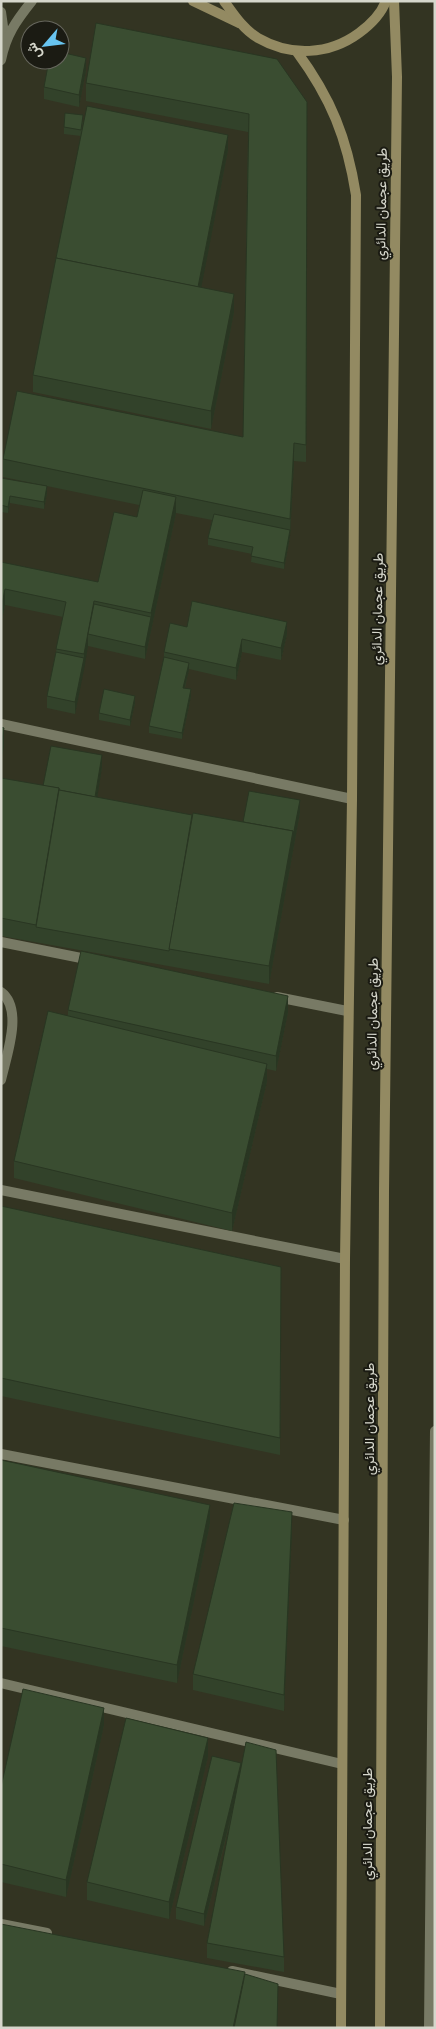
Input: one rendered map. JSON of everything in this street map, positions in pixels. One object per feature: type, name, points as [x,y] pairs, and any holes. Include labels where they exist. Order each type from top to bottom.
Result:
[{"type":"main road","points":[[193,1],[240,24],[257,38],[276,47],[297,52],[323,51],[347,42],[368,27],[384,7],[386,1]]},
{"type":"main road","points":[[224,1],[240,24]]},
{"type":"main road","name":"طريق عجمان الدائري","points":[[380,2028],[384,1192],[397,77],[394,1]]},
{"type":"main road","name":"طريق عجمان الدائري","points":[[297,52],[316,77],[334,112],[343,134],[351,164],[356,195],[352,799],[347,1012],[341,2028]]},
{"type":"lane","points":[[1,60],[5,41],[18,18],[32,1]]},
{"type":"lane","points":[[1,12],[5,41]]},
{"type":"lane","points":[[1,724],[352,799]]},
{"type":"lane","points":[[1,942],[97,961]]},
{"type":"lane","points":[[1,992],[12,1006],[14,1019],[1,1080]]},
{"type":"lane","points":[[270,996],[347,1012]]},
{"type":"lane","points":[[1,1190],[345,1259]]},
{"type":"lane","points":[[429,2028],[435,1431]]},
{"type":"lane","points":[[1,1454],[344,1520]]},
{"type":"lane","points":[[1,1683],[342,1764]]},
{"type":"lane","points":[[1,1924],[60,1936]]},
{"type":"lane","points":[[224,1970],[341,1994]]},
{"type":"building","points":[[96,23],[277,59],[307,102],[306,445],[294,443],[290,519],[3,459],[17,391],[243,437],[249,114],[86,83]]},
{"type":"building","points":[[70,54],[86,58],[79,95],[44,87],[47,70],[70,70]]},
{"type":"building","points":[[87,106],[228,135],[198,287],[56,258]]},
{"type":"building","points":[[65,113],[83,115],[81,130],[64,127]]},
{"type":"building","points":[[56,258],[234,294],[211,411],[33,375]]},
{"type":"building","points":[[1,478],[47,486],[44,502],[10,496],[8,507],[1,505]]},
{"type":"building","points":[[143,490],[176,497],[151,613],[94,601],[84,654],[56,649],[66,602],[5,589],[1,609],[1,562],[98,582],[114,512],[137,517]]},
{"type":"building","points":[[214,514],[290,530],[284,563],[251,556],[253,547],[208,538]]},
{"type":"building","points":[[192,601],[287,622],[281,648],[242,639],[236,668],[164,652],[170,623],[187,627]]},
{"type":"building","points":[[94,604],[151,617],[145,647],[88,634]]},
{"type":"building","points":[[56,652],[84,658],[75,702],[47,696]]},
{"type":"building","points":[[164,657],[189,663],[183,688],[191,689],[182,733],[149,726]]},
{"type":"building","points":[[104,689],[135,696],[130,720],[99,713]]},
{"type":"building","points":[[1,727],[4,728],[1,746]]},
{"type":"building","points":[[51,746],[102,755],[95,797],[43,786]]},
{"type":"building","points":[[1,778],[59,788],[36,925],[1,918]]},
{"type":"building","points":[[59,790],[192,815],[169,951],[36,927]]},
{"type":"building","points":[[249,791],[300,800],[293,836],[293,831],[243,822]]},
{"type":"building","points":[[193,813],[293,831],[269,966],[169,949]]},
{"type":"building","points":[[81,951],[288,996],[276,1056],[68,1010]]},
{"type":"building","points":[[48,1011],[267,1064],[232,1213],[14,1161]]},
{"type":"building","points":[[1,1206],[281,1267],[280,1438],[1,1378]]},
{"type":"building","points":[[1,1460],[210,1505],[177,1665],[1,1628]]},
{"type":"building","points":[[234,1503],[292,1512],[284,1695],[193,1674]]},
{"type":"building","points":[[23,1689],[104,1708],[66,1880],[1,1864],[1,1787]]},
{"type":"building","points":[[126,1718],[208,1738],[169,1902],[87,1882]]},
{"type":"building","points":[[246,1742],[276,1750],[284,1957],[207,1943]]},
{"type":"building","points":[[212,1756],[241,1763],[204,1914],[176,1907]]},
{"type":"building","points":[[1,1924],[245,1972],[233,2028],[1,2028]]},
{"type":"building","points":[[245,1974],[278,1984],[277,2028],[234,2028]]}]
